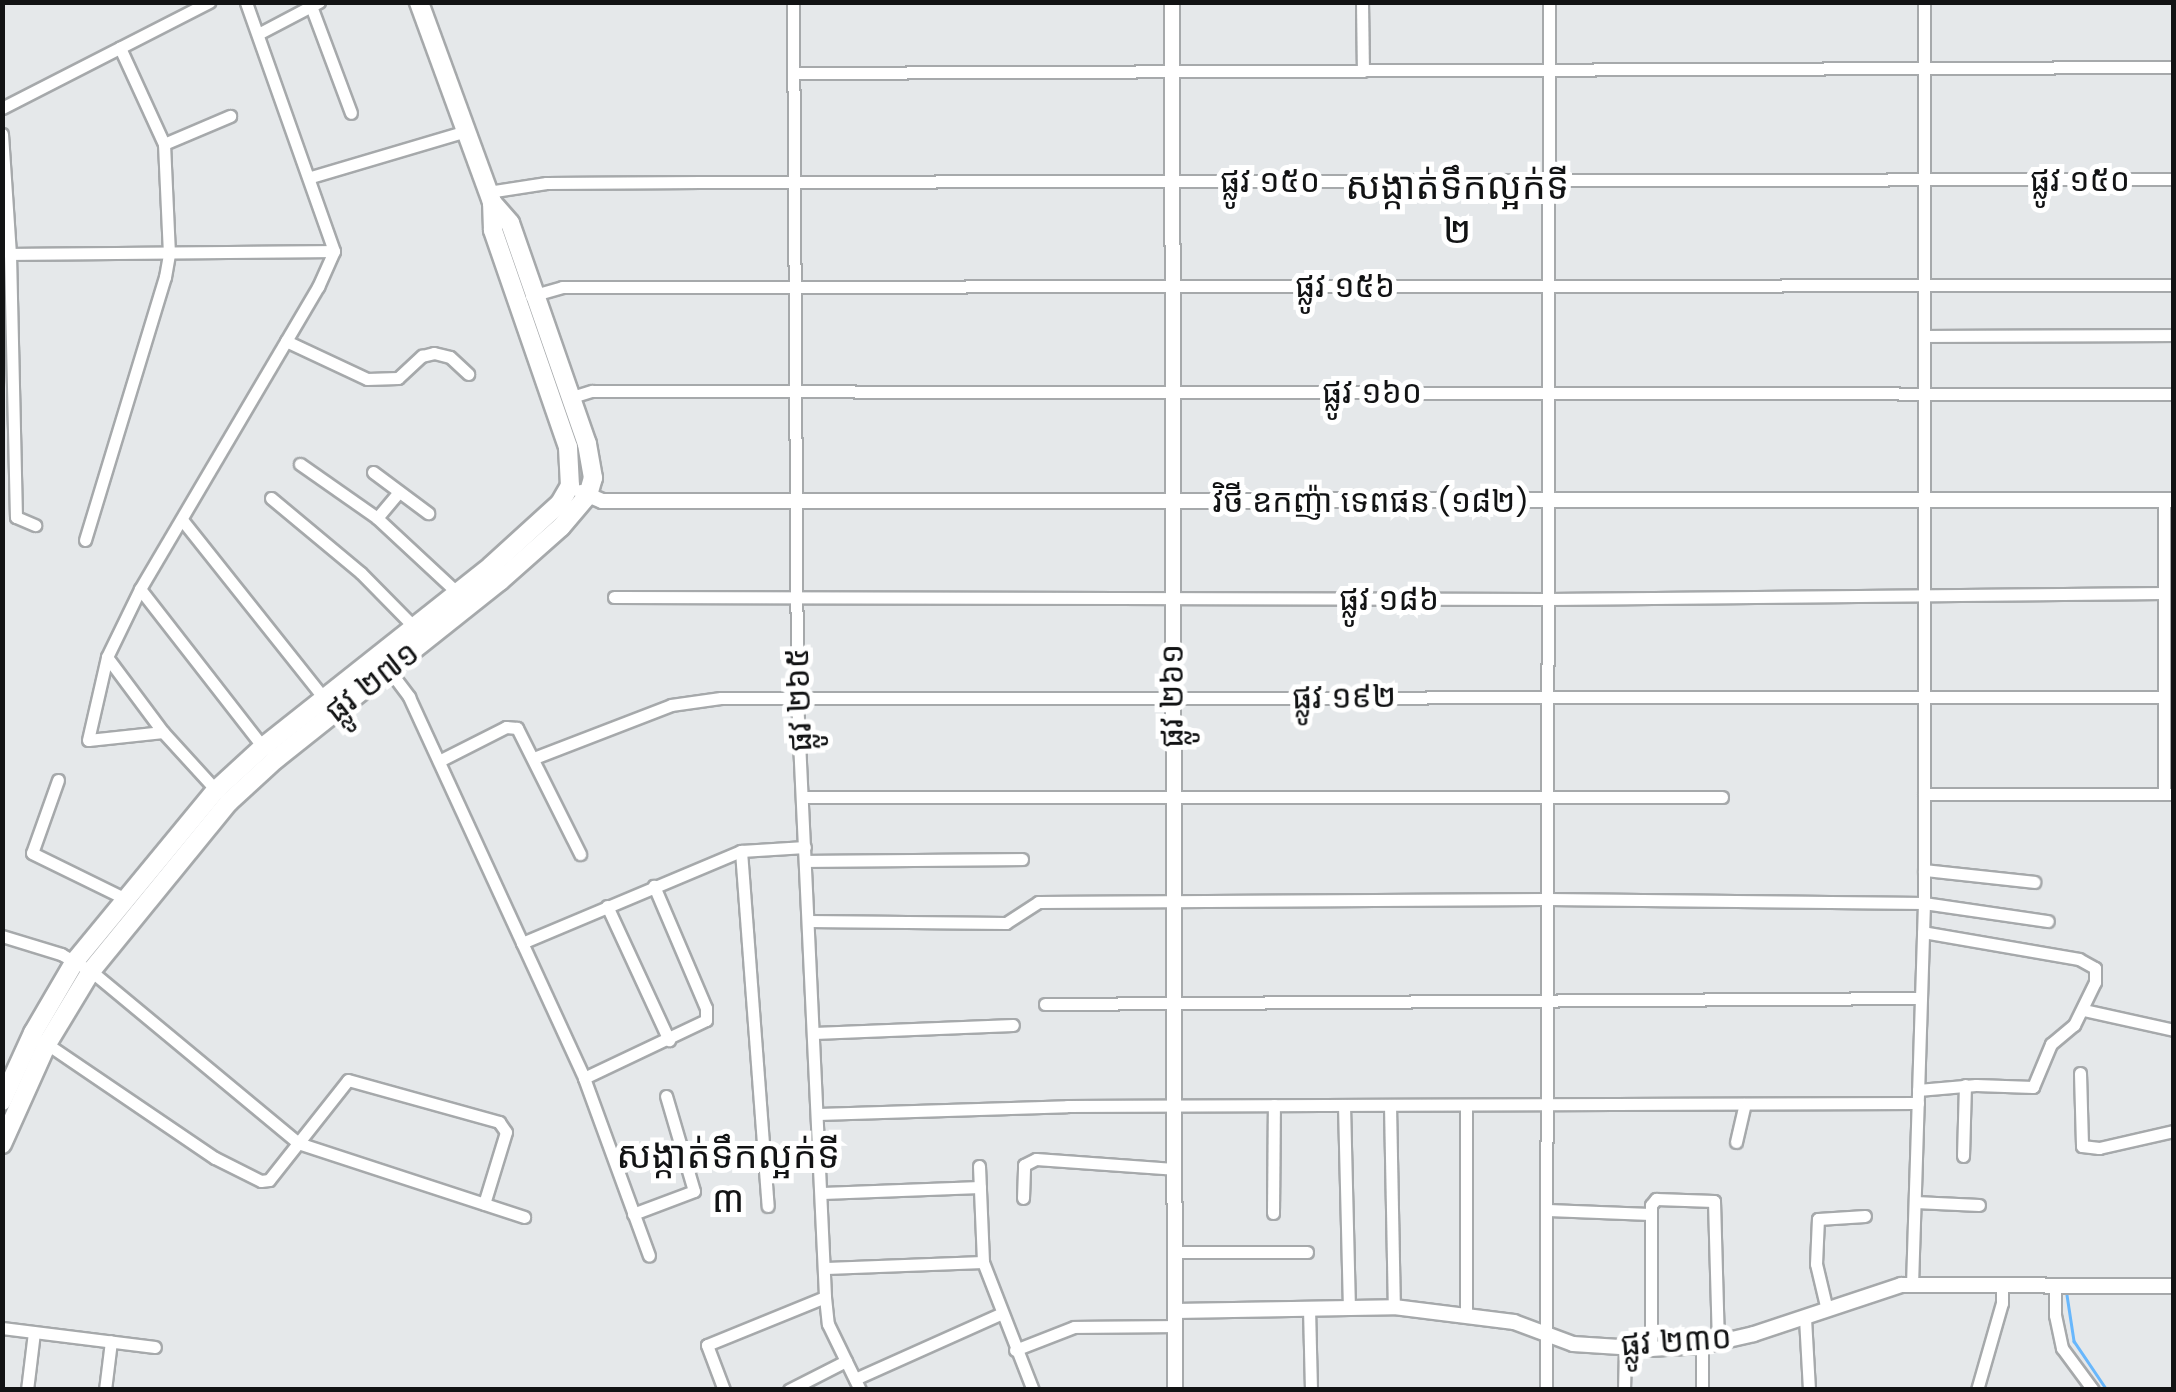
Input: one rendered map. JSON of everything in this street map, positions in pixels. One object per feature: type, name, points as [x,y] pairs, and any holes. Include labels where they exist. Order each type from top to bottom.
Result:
[{"type":"main road","points":[[419,2],[490,197],[510,223],[568,447],[570,486]]},
{"type":"main road","points":[[527,297],[572,397],[592,467],[588,495]]},
{"type":"main road","name":"ផ្លូវ ២៧១","points":[[2,1101],[33,1033],[83,966],[229,802],[276,758],[389,670],[560,503],[570,486]]},
{"type":"main road","name":"ផ្លូវ ២៧១","points":[[2,1144],[83,966],[124,898],[216,790],[263,746],[414,628],[464,599],[561,527],[588,495]]},
{"type":"street","points":[[2,108],[208,2]]},
{"type":"street","points":[[163,732],[88,740],[107,657],[140,589],[286,342],[334,251],[246,2]]},
{"type":"street","name":"ផ្លូវ ២៦៥","points":[[793,2],[797,698],[825,1297],[828,1324],[858,1384]]},
{"type":"street","name":"ផ្លូវ ២៦១","points":[[1172,2],[1175,1390]]},
{"type":"street","points":[[1362,2],[1363,71]]},
{"type":"street","points":[[1546,1390],[1549,2]]},
{"type":"street","points":[[1912,1285],[1924,902],[1924,2]]},
{"type":"street","points":[[258,34],[315,4],[350,113]]},
{"type":"street","points":[[85,540],[166,277],[168,254],[164,144],[120,48]]},
{"type":"street","points":[[794,73],[2174,67]]},
{"type":"street","points":[[164,144],[230,116]]},
{"type":"street","points":[[311,177],[466,131]]},
{"type":"street","points":[[2,134],[10,254],[16,517],[35,525]]},
{"type":"street","name":"ផ្លូវ ១៥០","points":[[490,197],[546,183],[2174,180]]},
{"type":"street","points":[[10,254],[334,251]]},
{"type":"street","name":"ផ្លូវ ១៥៦","points":[[527,297],[562,287],[2174,285]]},
{"type":"street","points":[[1924,336],[2174,335]]},
{"type":"street","points":[[286,342],[367,380],[398,378],[422,356],[434,352],[450,357],[468,374]]},
{"type":"street","name":"ផ្លូវ ១៦០","points":[[572,397],[592,391],[2174,394]]},
{"type":"street","points":[[300,464],[377,518],[464,599]]},
{"type":"street","points":[[373,472],[428,513]]},
{"type":"street","name":"វិថី ឧកញ៉ា ទេពផន (១៨២)","points":[[570,486],[602,502],[2169,500]]},
{"type":"street","points":[[377,518],[399,492]]},
{"type":"street","points":[[271,498],[361,572],[414,628]]},
{"type":"street","points":[[1924,794],[2169,794],[2164,593],[2169,500]]},
{"type":"street","points":[[183,521],[323,698]]},
{"type":"street","points":[[140,589],[263,746]]},
{"type":"street","name":"ផ្លូវ ១៨៦","points":[[614,597],[1172,600],[2164,593]]},
{"type":"street","points":[[107,657],[163,732],[216,790]]},
{"type":"street","points":[[389,670],[409,696],[584,1078],[649,1256]]},
{"type":"street","name":"ផ្លូវ ១៩២","points":[[534,758],[682,701],[1548,695],[2164,697]]},
{"type":"street","points":[[439,761],[512,726],[534,758],[580,854]]},
{"type":"street","points":[[58,780],[32,852],[124,898]]},
{"type":"street","points":[[802,797],[1722,797]]},
{"type":"street","points":[[522,943],[741,851],[1022,859]]},
{"type":"street","points":[[741,851],[768,1206]]},
{"type":"street","points":[[1924,870],[2034,882]]},
{"type":"street","points":[[584,1078],[699,1026],[707,1016],[654,886]]},
{"type":"street","points":[[808,920],[1006,923],[1016,920],[1032,902],[1548,899],[1924,902],[2048,921]]},
{"type":"street","points":[[607,906],[669,1040]]},
{"type":"street","points":[[818,1114],[1174,1106],[1745,1104],[1918,1097],[1966,1086],[2034,1087],[2050,1044],[2070,1031],[2084,1010],[2095,982],[2090,963],[1923,932]]},
{"type":"street","points":[[2,936],[83,966],[298,1142],[524,1217]]},
{"type":"street","points":[[1046,1004],[1548,997],[1921,998]]},
{"type":"street","points":[[2084,1010],[2174,1030]]},
{"type":"street","points":[[814,1033],[1012,1025]]},
{"type":"street","points":[[48,1044],[215,1158],[260,1181],[269,1180],[348,1080],[499,1122],[506,1132],[484,1204]]},
{"type":"street","points":[[2080,1073],[2082,1146],[2099,1148],[2174,1131]]},
{"type":"street","points":[[1962,1156],[1966,1086]]},
{"type":"street","points":[[633,1214],[694,1191],[666,1096]]},
{"type":"street","points":[[1466,1104],[1466,1314]]},
{"type":"street","points":[[1736,1142],[1745,1104]]},
{"type":"street","points":[[1273,1213],[1274,1105]]},
{"type":"street","points":[[1344,1105],[1349,1308]]},
{"type":"street","points":[[1390,1105],[1394,1307]]},
{"type":"street","points":[[1023,1198],[1024,1165],[1036,1159],[1174,1170]]},
{"type":"street","points":[[979,1166],[983,1262],[1027,1388]]},
{"type":"street","points":[[822,1193],[980,1188]]},
{"type":"street","points":[[1650,1349],[1651,1214],[1652,1201],[1656,1200],[1714,1201],[1718,1342]]},
{"type":"street","points":[[1915,1202],[1978,1205]]},
{"type":"street","points":[[1547,1210],[1651,1214]]},
{"type":"street","points":[[1827,1310],[1816,1264],[1818,1219],[1865,1216]]},
{"type":"street","points":[[1175,1252],[1307,1252]]},
{"type":"street","points":[[826,1268],[983,1262]]},
{"type":"street","name":"ផ្លូវ ២៣០","points":[[1175,1318],[1309,1308],[1394,1307],[1514,1322],[1573,1344],[1650,1349],[1702,1346],[1912,1285],[2174,1286]]},
{"type":"street","points":[[1977,1390],[2002,1303],[2002,1286]]},
{"type":"street","points":[[2055,1286],[2054,1315],[2062,1348],[2093,1390]]},
{"type":"street","points":[[724,1390],[707,1345],[825,1297]]},
{"type":"street","points":[[1309,1308],[1311,1389],[1320,1390]]},
{"type":"street","points":[[858,1384],[1000,1314]]},
{"type":"street","points":[[1015,1350],[1074,1327],[1175,1318]]},
{"type":"street","points":[[1805,1318],[1808,1390]]},
{"type":"street","points":[[2,1328],[155,1347]]},
{"type":"street","points":[[28,1390],[34,1332]]},
{"type":"street","points":[[105,1390],[111,1342]]},
{"type":"street","points":[[1702,1346],[1702,1390]]},
{"type":"street","points":[[1624,1348],[1624,1390]]},
{"type":"street","points":[[789,1390],[846,1360]]},
{"type":"waterway","points":[[2067,1295],[2074,1341],[2107,1390]]},
{"type":"district","name":"សង្កាត់ទឹកល្អក់ទី ២","points":[[1457,208]]},
{"type":"district","name":"សង្កាត់ទឹកល្អក់ទី ៣","points":[[728,1178]]}]
